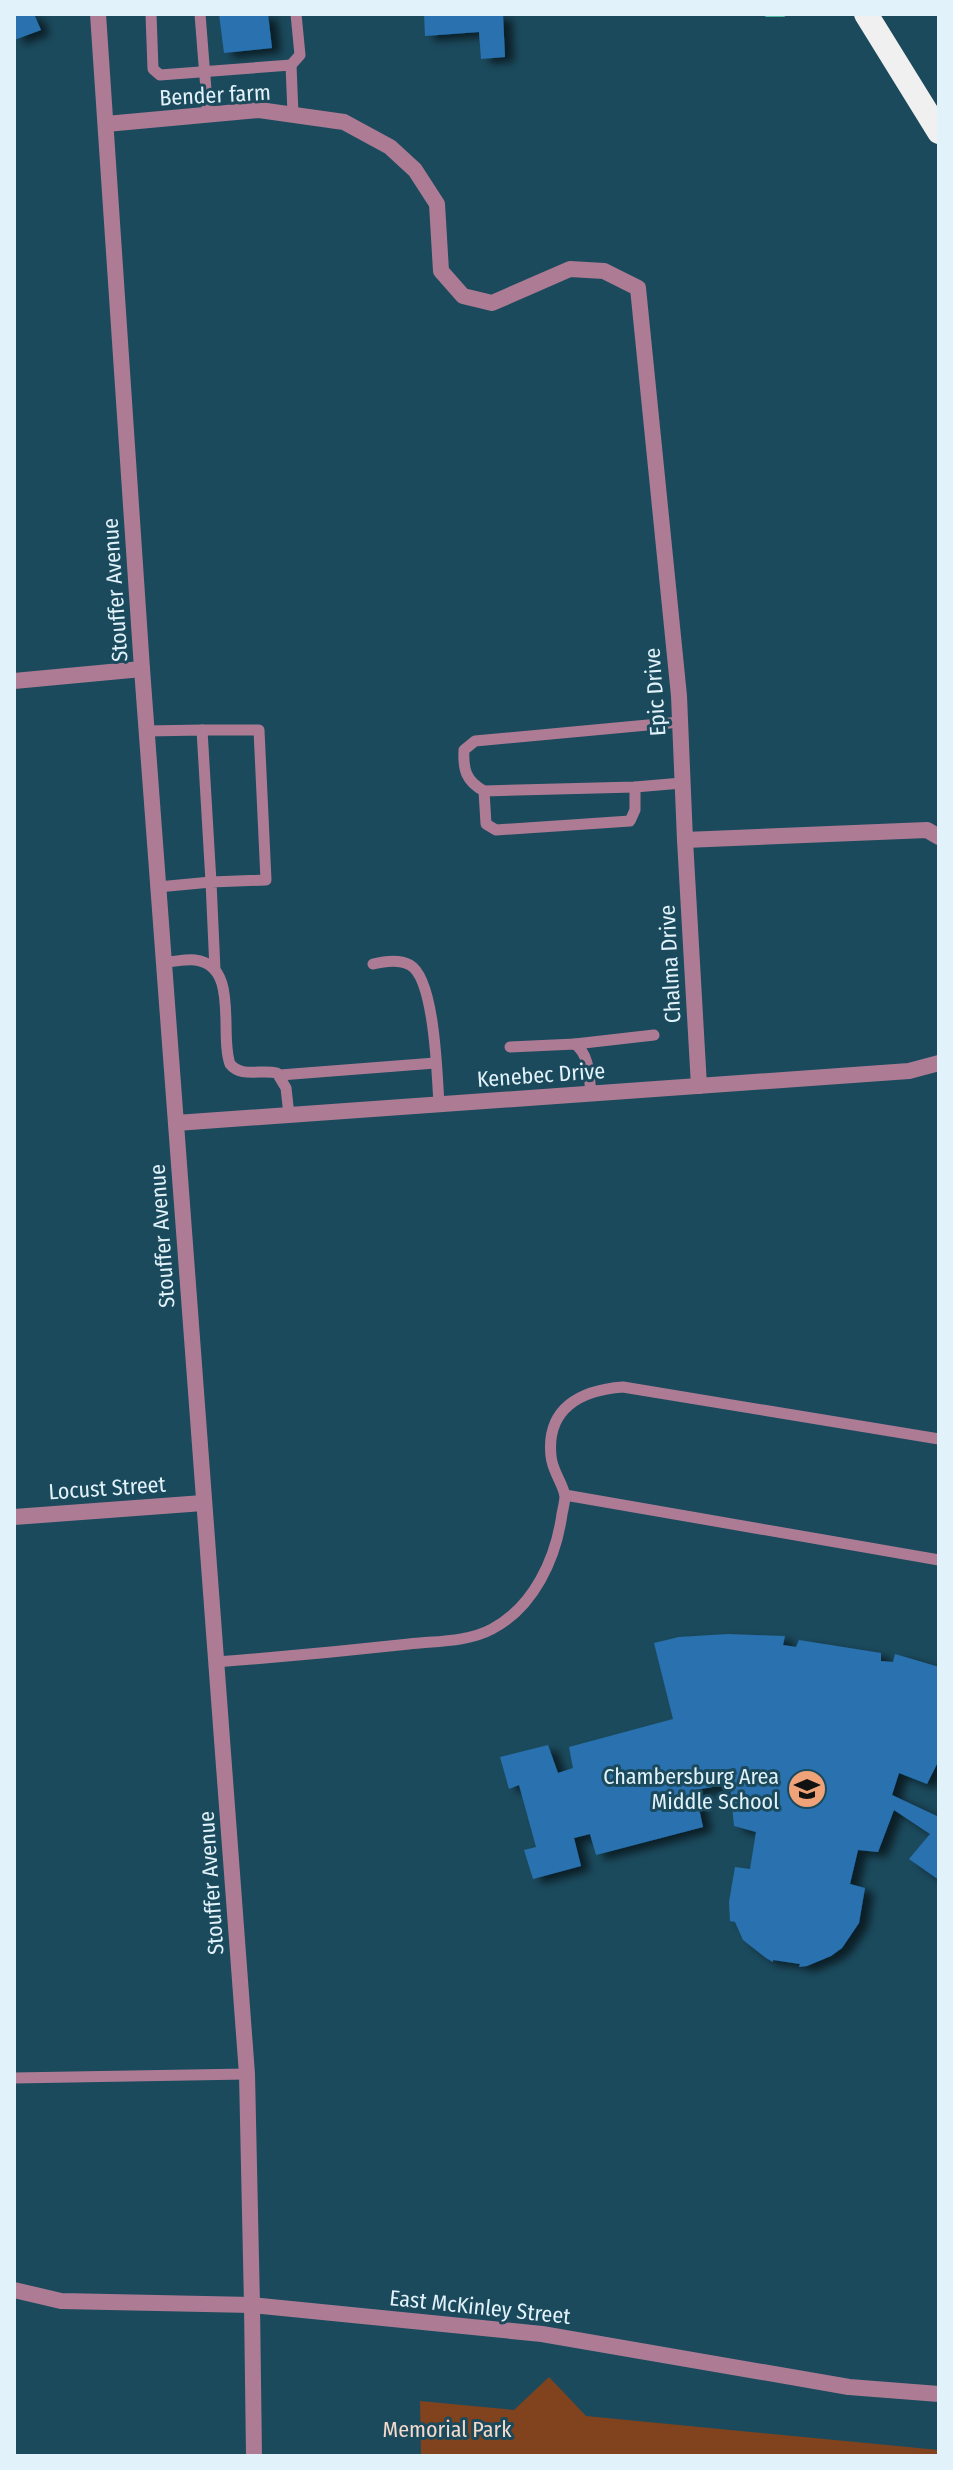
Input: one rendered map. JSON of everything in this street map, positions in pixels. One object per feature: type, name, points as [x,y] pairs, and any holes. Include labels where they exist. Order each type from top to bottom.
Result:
[{"type":"highway","points":[[866,14],[939,132]]},
{"type":"street","name":"Stouffer Avenue","points":[[98,14],[142,669],[247,2074],[254,2456]]},
{"type":"street","name":"Bender farm","points":[[106,124],[259,110],[344,122],[390,147],[415,170],[437,204],[441,271],[463,296],[492,303],[570,269],[604,271],[638,288]]},
{"type":"street","name":"Epic Drive","points":[[638,288],[680,722],[685,840]]},
{"type":"street","points":[[14,681],[142,669]]},
{"type":"street","points":[[685,840],[927,830],[939,837]]},
{"type":"street","name":"Chalma Drive","points":[[685,840],[699,1086]]},
{"type":"street","name":"Kenebec Drive","points":[[176,1123],[909,1071],[939,1063]]},
{"type":"street","name":"Locust Street","points":[[14,1517],[203,1503]]},
{"type":"street","name":"East McKinley Street","points":[[14,2290],[61,2301],[252,2305],[542,2334],[849,2387],[939,2394]]},
{"type":"lane","points":[[151,14],[153,69],[160,75],[291,65],[300,55],[296,14]]},
{"type":"lane","points":[[200,14],[208,115]]},
{"type":"lane","points":[[291,65],[293,114]]},
{"type":"lane","points":[[680,722],[475,741],[464,750],[466,775],[484,791],[682,783]]},
{"type":"lane","points":[[202,730],[215,970]]},
{"type":"lane","points":[[147,731],[259,730],[266,880],[158,887]]},
{"type":"lane","points":[[484,791],[486,824],[496,830],[630,821],[635,810],[635,787]]},
{"type":"lane","points":[[164,962],[196,960],[210,965],[221,977],[230,1064],[234,1070],[269,1071],[280,1075],[435,1063]]},
{"type":"lane","points":[[373,964],[399,962],[410,965],[424,981],[429,1000],[439,1104]]},
{"type":"lane","points":[[510,1047],[575,1044],[654,1035]]},
{"type":"lane","points":[[575,1044],[583,1050],[587,1062],[591,1094]]},
{"type":"lane","points":[[280,1075],[286,1088],[289,1115]]},
{"type":"lane","points":[[216,1662],[468,1637],[491,1630],[512,1615],[533,1592],[549,1564],[559,1534],[565,1495],[556,1479],[550,1456],[552,1433],[559,1415],[578,1397],[598,1389],[623,1387],[939,1439]]},
{"type":"lane","points":[[565,1495],[939,1560]]},
{"type":"lane","points":[[14,2078],[247,2074]]},
{"type":"green space","name":"Memorial Park","points":[[549,2377],[586,2416],[939,2450],[939,2456],[421,2456],[420,2401],[514,2410]]},
{"type":"building","points":[[14,14],[34,14],[41,30],[14,40]]},
{"type":"building","points":[[219,14],[268,14],[272,48],[224,53]]},
{"type":"building","points":[[424,14],[503,14],[505,57],[481,59],[479,32],[425,36]]},
{"type":"building","name":"Chambersburg Area Middle School","points":[[728,1634],[785,1636],[783,1645],[796,1647],[799,1640],[881,1653],[881,1661],[893,1662],[895,1654],[939,1667],[939,1760],[927,1784],[899,1773],[892,1795],[939,1817],[939,1880],[909,1859],[930,1834],[894,1810],[878,1852],[858,1850],[850,1884],[865,1888],[859,1923],[842,1948],[807,1966],[773,1962],[766,1958],[743,1940],[735,1922],[730,1921],[729,1902],[735,1867],[750,1869],[756,1832],[734,1826],[730,1784],[695,1790],[703,1827],[596,1855],[590,1834],[574,1838],[581,1866],[533,1879],[524,1850],[536,1847],[519,1785],[509,1789],[500,1757],[548,1745],[558,1773],[573,1768],[569,1747],[673,1719],[654,1643],[679,1637]]},
{"type":"waterway","points":[[767,14],[783,14]]},
{"type":"place","name":"Chambersburg Area Middle School","points":[[807,1789]]}]
